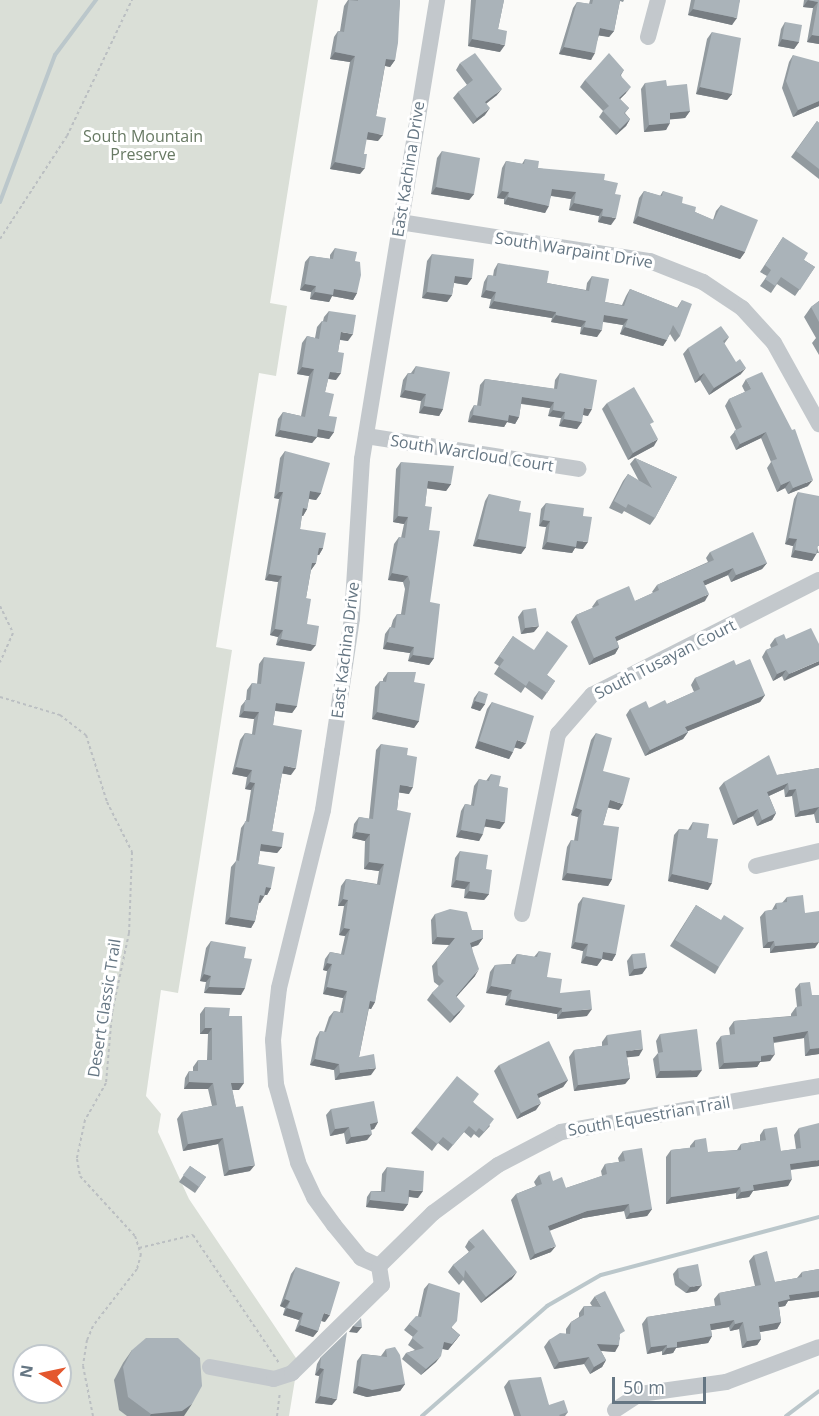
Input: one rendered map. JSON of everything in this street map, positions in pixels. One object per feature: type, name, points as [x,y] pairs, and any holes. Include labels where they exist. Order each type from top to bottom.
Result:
[{"type":"street","name":"East Kachina Drive","points":[[379,1266],[361,1258],[314,1197],[298,1162],[278,1094],[273,1040],[279,988],[323,810],[342,690],[366,436],[437,0]]},
{"type":"street","points":[[648,37],[658,0]]},
{"type":"street","name":"South Warpaint Drive","points":[[400,222],[628,257],[686,273],[729,297],[760,326],[774,343],[819,424]]},
{"type":"street","name":"South Warcloud Court","points":[[366,436],[578,469]]},
{"type":"street","name":"South Tusayan Court","points":[[522,914],[558,734],[592,695],[819,580]]},
{"type":"street","points":[[756,866],[819,851]]},
{"type":"street","name":"South Equestrian Trail","points":[[379,1266],[433,1213],[498,1165],[561,1132],[819,1086]]},
{"type":"street","points":[[210,1367],[274,1379],[292,1373],[382,1285],[379,1266]]},
{"type":"street","points":[[615,1410],[640,1394],[726,1382],[819,1347]]},
{"type":"path","points":[[0,239],[67,136],[132,0]]},
{"type":"path","points":[[0,606],[13,633],[0,662]]},
{"type":"path","name":"Desert Classic Trail","points":[[0,697],[60,715],[86,735],[107,802],[132,852],[129,933],[112,1013],[106,1083],[85,1120],[77,1159],[80,1176],[129,1228],[139,1248]]},
{"type":"path","points":[[93,1416],[83,1366],[87,1340],[93,1326],[137,1269],[139,1248],[194,1235],[281,1365],[282,1377],[277,1416]]},
{"type":"green space","name":"South Mountain Preserve","points":[[0,0],[318,0],[270,303],[287,306],[276,376],[259,373],[216,647],[232,650],[200,857],[178,993],[161,990],[146,1096],[161,1114],[158,1132],[189,1199],[298,1361],[289,1416],[0,1416]]},
{"type":"building","points":[[349,0],[400,0],[395,60],[386,59],[376,116],[386,118],[383,135],[368,132],[364,154],[367,154],[365,168],[335,162],[355,56],[335,52],[338,31],[344,32]]},
{"type":"building","points":[[476,0],[504,0],[498,29],[507,31],[505,45],[472,39]]},
{"type":"building","points":[[593,0],[620,0],[614,31],[600,28],[595,53],[564,47],[577,2],[592,4]]},
{"type":"building","points":[[695,0],[740,0],[737,18],[693,9]]},
{"type":"building","points":[[808,0],[819,0],[819,36],[812,35],[818,2]]},
{"type":"building","points":[[785,22],[802,25],[799,42],[782,39]]},
{"type":"building","points":[[712,32],[741,38],[732,94],[700,87]]},
{"type":"building","points":[[475,53],[502,89],[485,102],[490,108],[477,118],[458,92],[473,80],[460,63]]},
{"type":"building","points":[[609,53],[624,70],[620,75],[631,87],[619,98],[629,108],[624,113],[630,119],[620,129],[603,111],[609,106],[585,80]]},
{"type":"building","points":[[793,55],[819,62],[819,101],[798,110],[786,81]]},
{"type":"building","points":[[666,80],[667,86],[687,84],[690,111],[670,113],[670,123],[649,125],[645,83]]},
{"type":"building","points":[[817,121],[819,123],[819,169],[796,151]]},
{"type":"building","points":[[442,151],[480,158],[474,194],[436,187]]},
{"type":"building","points":[[525,159],[539,161],[538,168],[605,174],[604,180],[618,183],[615,194],[621,195],[616,218],[602,216],[603,209],[574,203],[576,192],[552,189],[549,206],[508,197],[509,192],[502,191],[506,161],[524,164]]},
{"type":"building","points":[[644,191],[662,196],[663,191],[683,197],[682,203],[696,207],[695,212],[714,220],[721,205],[758,220],[745,252],[638,216]]},
{"type":"building","points":[[783,237],[808,253],[804,260],[815,267],[800,290],[781,277],[775,286],[765,279],[771,270],[765,265]]},
{"type":"building","points":[[335,248],[357,252],[355,261],[360,262],[361,275],[357,293],[334,289],[333,295],[315,292],[316,286],[305,284],[310,256],[333,259]]},
{"type":"building","points":[[432,254],[474,259],[472,278],[455,276],[452,295],[427,292]]},
{"type":"building","points":[[498,263],[549,271],[547,283],[589,291],[592,276],[609,279],[605,302],[624,306],[630,289],[678,308],[682,300],[692,304],[680,336],[673,325],[667,340],[625,327],[628,319],[604,315],[602,330],[584,327],[586,321],[556,315],[556,312],[494,301],[496,292],[486,290],[488,275],[496,276]]},
{"type":"building","points":[[819,301],[819,322],[811,307]]},
{"type":"building","points":[[329,311],[356,315],[353,334],[341,332],[338,352],[344,353],[341,373],[330,372],[325,392],[334,394],[329,416],[337,417],[334,432],[318,429],[317,437],[280,430],[283,412],[305,417],[314,369],[302,367],[307,336],[319,339],[322,321],[327,322]]},
{"type":"building","points":[[721,326],[729,337],[723,341],[736,362],[740,359],[746,368],[714,388],[704,373],[700,376],[688,348]]},
{"type":"building","points":[[416,366],[450,372],[443,409],[424,406],[426,394],[405,390],[408,373],[414,374]]},
{"type":"building","points":[[762,372],[792,430],[795,429],[813,480],[793,488],[790,481],[781,485],[771,461],[777,459],[766,432],[740,444],[734,431],[742,427],[729,399],[751,389],[746,379]]},
{"type":"building","points":[[560,373],[597,380],[592,409],[584,408],[582,422],[564,419],[565,412],[553,410],[554,402],[522,397],[519,417],[509,415],[508,421],[473,415],[474,405],[481,406],[485,379],[557,389]]},
{"type":"building","points":[[634,387],[654,422],[650,424],[658,439],[633,453],[607,403]]},
{"type":"building","points":[[285,451],[330,463],[321,493],[310,491],[307,509],[303,508],[300,529],[326,533],[323,548],[319,548],[316,563],[312,563],[306,598],[311,599],[307,624],[319,626],[316,645],[281,639],[283,630],[275,629],[282,576],[269,574],[283,492],[279,492]]},
{"type":"building","points":[[635,458],[677,477],[655,518],[628,504],[626,508],[614,501],[628,474],[652,488]]},
{"type":"building","points":[[401,462],[454,466],[451,484],[428,481],[425,506],[432,507],[429,530],[440,531],[430,602],[440,604],[434,658],[413,655],[414,647],[387,642],[390,627],[395,628],[397,614],[405,615],[410,582],[408,576],[392,573],[399,537],[405,538],[408,517],[398,516]]},
{"type":"building","points":[[798,492],[819,496],[819,546],[816,554],[795,550],[797,539],[789,538]]},
{"type":"building","points":[[489,494],[521,501],[519,511],[531,513],[526,547],[478,539]]},
{"type":"building","points":[[546,503],[584,508],[583,516],[592,517],[588,542],[577,541],[576,547],[547,542],[550,521],[543,520]]},
{"type":"building","points":[[753,532],[767,563],[736,575],[733,568],[703,581],[709,594],[615,637],[619,647],[594,658],[576,615],[599,605],[597,600],[629,586],[635,601],[659,590],[657,585],[714,560],[710,552]]},
{"type":"building","points":[[536,608],[539,626],[525,628],[523,610]]},
{"type":"building","points":[[811,628],[819,644],[819,661],[789,674],[786,670],[777,674],[766,650],[778,645],[775,638],[784,634],[786,639]]},
{"type":"building","points":[[547,631],[568,646],[547,675],[555,681],[547,693],[529,681],[526,686],[499,667],[504,660],[499,656],[513,636],[534,650]]},
{"type":"building","points":[[264,657],[305,662],[297,706],[276,703],[273,725],[302,730],[296,768],[284,766],[272,831],[284,833],[282,847],[261,844],[258,864],[275,867],[271,888],[266,887],[264,896],[260,895],[255,921],[230,917],[236,860],[239,861],[245,821],[249,822],[255,783],[250,782],[252,770],[236,767],[245,733],[255,735],[259,712],[244,711],[245,700],[250,700],[252,683],[261,684]]},
{"type":"building","points":[[750,659],[765,695],[685,727],[688,732],[650,750],[630,709],[646,701],[649,708],[665,700],[667,704],[700,689],[695,678],[734,660],[736,665]]},
{"type":"building","points":[[388,672],[416,672],[414,682],[425,684],[419,721],[377,712],[380,681],[386,682]]},
{"type":"building","points":[[479,691],[488,694],[485,704],[475,701]]},
{"type":"building","points":[[492,702],[534,716],[526,743],[517,740],[513,752],[479,741]]},
{"type":"building","points":[[596,733],[612,738],[603,771],[630,778],[623,804],[610,800],[603,825],[619,827],[612,879],[567,873],[571,840],[578,841],[582,810],[576,808]]},
{"type":"building","points":[[381,744],[408,748],[407,755],[417,757],[413,787],[400,785],[397,810],[411,813],[375,1002],[370,1001],[359,1057],[374,1054],[376,1068],[340,1073],[339,1064],[315,1059],[320,1031],[326,1032],[334,1011],[343,1013],[347,991],[327,987],[332,964],[327,963],[330,952],[344,955],[350,929],[344,928],[348,900],[343,899],[346,879],[380,885],[384,864],[369,862],[370,834],[356,832],[359,817],[373,819]]},
{"type":"building","points":[[769,755],[777,775],[819,768],[819,807],[800,811],[796,789],[789,790],[788,783],[767,792],[776,813],[762,820],[758,809],[738,818],[724,782]]},
{"type":"building","points":[[491,774],[501,776],[499,786],[508,788],[505,822],[486,819],[483,834],[461,830],[465,804],[474,806],[479,779],[489,781]]},
{"type":"building","points":[[693,822],[709,824],[707,838],[718,839],[712,883],[672,874],[679,829],[691,830]]},
{"type":"building","points":[[460,851],[488,855],[486,869],[492,870],[489,894],[469,891],[470,882],[456,880]]},
{"type":"building","points":[[803,895],[805,913],[819,911],[819,942],[775,946],[774,941],[768,942],[765,911],[777,909],[776,903],[787,902],[787,897]]},
{"type":"building","points":[[583,897],[625,905],[616,954],[603,952],[602,959],[586,956],[588,944],[575,942]]},
{"type":"building","points":[[696,905],[721,920],[724,915],[744,928],[719,967],[675,940]]},
{"type":"building","points":[[450,909],[467,912],[472,930],[483,930],[483,938],[470,943],[479,969],[456,996],[465,1006],[454,1016],[432,993],[444,981],[438,975],[437,960],[455,938],[437,937],[435,914]]},
{"type":"building","points":[[211,941],[246,947],[244,958],[252,959],[245,988],[209,987],[211,976],[204,974]]},
{"type":"building","points":[[539,951],[551,953],[547,977],[562,979],[560,993],[590,990],[592,1009],[562,1012],[562,1008],[510,999],[512,990],[491,986],[495,965],[515,964],[517,954],[537,957]]},
{"type":"building","points":[[645,953],[647,967],[634,969],[632,954]]},
{"type":"building","points":[[810,982],[812,995],[819,995],[819,1048],[810,1049],[808,1031],[773,1037],[775,1054],[761,1056],[761,1061],[724,1063],[721,1036],[735,1034],[734,1021],[797,1016],[796,1007],[802,1006],[800,983]]},
{"type":"building","points":[[205,1007],[230,1008],[229,1016],[242,1016],[244,1083],[231,1083],[236,1107],[243,1106],[255,1165],[229,1170],[223,1138],[188,1144],[182,1112],[217,1105],[213,1083],[189,1082],[189,1071],[198,1071],[198,1060],[212,1060],[212,1028],[205,1028]]},
{"type":"building","points":[[697,1029],[702,1070],[660,1071],[658,1053],[663,1052],[660,1034]]},
{"type":"building","points":[[641,1030],[643,1049],[626,1051],[630,1078],[578,1085],[574,1050],[608,1045],[607,1035]]},
{"type":"building","points":[[549,1041],[568,1080],[537,1094],[541,1103],[521,1113],[499,1065]]},
{"type":"building","points":[[457,1076],[479,1094],[473,1102],[494,1119],[484,1132],[479,1128],[476,1132],[469,1126],[453,1145],[443,1137],[437,1144],[416,1127]]},
{"type":"building","points":[[374,1101],[378,1122],[370,1124],[372,1134],[351,1137],[349,1127],[335,1129],[331,1109]]},
{"type":"building","points":[[819,1123],[819,1160],[790,1164],[792,1179],[753,1185],[754,1190],[741,1192],[740,1187],[671,1197],[671,1150],[695,1147],[695,1140],[706,1138],[708,1152],[741,1150],[741,1144],[766,1140],[764,1129],[777,1127],[781,1151],[801,1148],[799,1128]]},
{"type":"building","points":[[642,1148],[652,1209],[630,1213],[629,1204],[587,1211],[548,1226],[556,1246],[535,1254],[516,1194],[542,1184],[539,1175],[550,1171],[553,1181],[562,1177],[566,1188],[607,1174],[605,1164],[625,1161],[623,1151]]},
{"type":"building","points":[[190,1166],[206,1177],[199,1187],[183,1175]]},
{"type":"building","points":[[387,1167],[424,1171],[423,1191],[409,1190],[408,1204],[370,1200],[371,1191],[385,1192]]},
{"type":"building","points":[[483,1229],[517,1272],[486,1297],[465,1270],[464,1278],[453,1265],[475,1247],[469,1240]]},
{"type":"building","points":[[767,1251],[775,1282],[802,1277],[802,1272],[819,1269],[819,1291],[789,1295],[790,1299],[778,1302],[781,1322],[759,1326],[761,1339],[747,1341],[743,1322],[735,1324],[734,1320],[710,1324],[712,1336],[677,1342],[677,1347],[667,1348],[667,1345],[651,1347],[647,1317],[721,1305],[719,1293],[761,1285],[754,1255]]},
{"type":"building","points":[[698,1264],[702,1285],[690,1287],[679,1278],[678,1268]]},
{"type":"building","points":[[296,1267],[340,1282],[330,1315],[324,1313],[318,1331],[300,1325],[303,1313],[287,1308],[290,1301],[285,1299]]},
{"type":"building","points":[[429,1283],[460,1293],[457,1321],[451,1328],[460,1335],[452,1344],[444,1342],[441,1356],[426,1369],[406,1353],[424,1348],[412,1338],[418,1331],[409,1324],[416,1316],[421,1317]]},
{"type":"building","points":[[605,1291],[625,1331],[620,1334],[619,1345],[597,1344],[606,1360],[594,1367],[589,1357],[559,1362],[549,1340],[560,1333],[570,1334],[571,1322],[584,1315],[584,1306],[601,1307],[595,1296]]},
{"type":"building","points":[[361,1318],[362,1327],[353,1326]]},
{"type":"building","points":[[347,1332],[337,1399],[320,1396],[324,1369],[320,1368],[321,1357]]},
{"type":"building","points":[[146,1338],[178,1338],[200,1358],[202,1386],[192,1404],[182,1411],[151,1414],[128,1397],[123,1367],[132,1350]]},
{"type":"building","points":[[395,1347],[400,1355],[405,1384],[372,1390],[358,1386],[362,1354],[387,1357],[386,1349]]},
{"type":"building","points":[[541,1377],[549,1405],[564,1400],[568,1412],[560,1416],[521,1416],[509,1380]]},
{"type":"waterway","points":[[0,202],[55,55],[96,0]]},
{"type":"waterway","points":[[422,1416],[547,1306],[601,1275],[819,1217]]},
{"type":"waterway","points":[[786,1416],[819,1391]]}]
